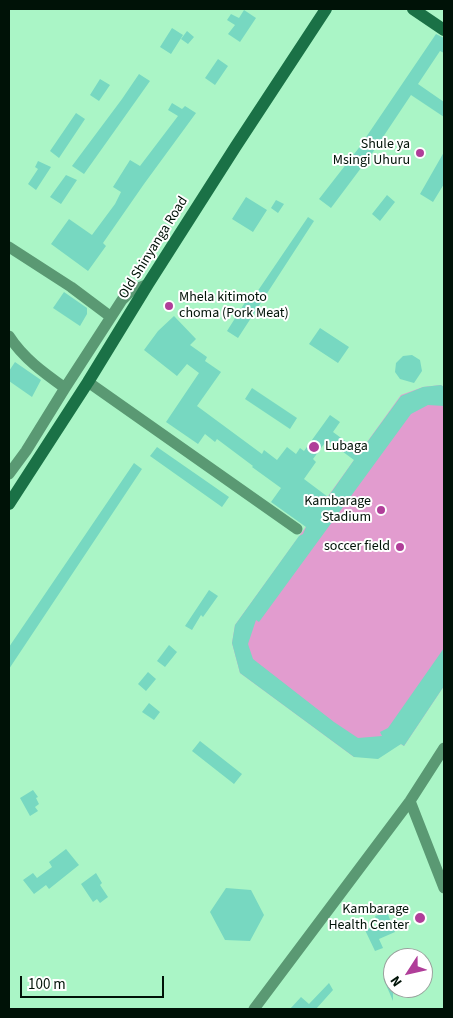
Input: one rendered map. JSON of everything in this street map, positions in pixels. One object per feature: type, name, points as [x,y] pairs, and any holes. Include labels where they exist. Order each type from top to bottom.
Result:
[{"type":"main road","name":"Old Shinyanga Road","points":[[9,504],[236,146],[326,9]]},
{"type":"main road","points":[[413,9],[444,30]]},
{"type":"street","points":[[9,247],[71,287],[111,317]]},
{"type":"street","points":[[9,474],[26,451],[122,300],[131,291],[148,284]]},
{"type":"street","points":[[9,336],[18,350],[65,388]]},
{"type":"street","points":[[88,382],[297,529]]},
{"type":"street","points":[[254,1009],[410,801],[444,748]]},
{"type":"street","points":[[410,801],[444,888]]},
{"type":"shaded area","name":"Kambarage Stadium","points":[[441,385],[444,387],[444,686],[404,746],[401,744],[354,757],[240,673],[232,643],[235,625],[401,395],[423,387]]},
{"type":"building","points":[[244,10],[256,18],[240,42],[228,34],[235,25],[227,20],[231,14],[239,18]]},
{"type":"building","points":[[172,28],[183,35],[171,54],[160,47]]},
{"type":"building","points":[[187,31],[194,37],[188,44],[181,39]]},
{"type":"building","points":[[436,34],[444,38],[444,53],[440,51],[418,84],[444,102],[444,117],[411,95],[373,152],[331,208],[319,199],[358,149]]},
{"type":"building","points":[[218,59],[228,66],[215,85],[205,78]]},
{"type":"building","points":[[139,74],[150,81],[84,174],[72,166]]},
{"type":"building","points":[[100,79],[110,85],[99,101],[90,95]]},
{"type":"building","points":[[172,103],[182,109],[185,106],[196,113],[103,243],[106,246],[88,271],[51,244],[69,219],[92,235],[115,204],[121,192],[113,187],[130,160],[140,166],[178,116],[168,110]]},
{"type":"building","points":[[76,113],[85,119],[59,158],[50,151]]},
{"type":"building","points":[[444,152],[444,184],[433,202],[420,194]]},
{"type":"building","points":[[38,161],[51,167],[36,190],[28,184],[38,169],[35,167]]},
{"type":"building","points":[[66,175],[77,180],[61,204],[50,197]]},
{"type":"building","points":[[387,195],[395,202],[380,221],[372,214]]},
{"type":"building","points":[[246,197],[267,210],[253,232],[232,219]]},
{"type":"building","points":[[276,200],[284,204],[278,213],[271,208]]},
{"type":"building","points":[[308,217],[314,221],[238,338],[227,331],[251,293],[255,295]]},
{"type":"building","points":[[64,292],[87,308],[87,314],[80,326],[53,308]]},
{"type":"building","points":[[174,316],[196,339],[190,345],[207,357],[205,361],[221,372],[197,406],[262,454],[264,450],[277,460],[287,447],[296,454],[300,448],[304,451],[330,415],[340,422],[333,432],[360,452],[401,396],[423,387],[441,385],[444,387],[444,406],[428,405],[411,414],[259,622],[256,620],[248,644],[253,659],[334,722],[358,738],[382,736],[380,732],[388,728],[444,648],[444,686],[404,746],[401,744],[378,759],[354,757],[240,673],[232,643],[235,625],[299,536],[303,534],[306,527],[271,502],[281,488],[217,439],[215,442],[205,434],[198,444],[166,422],[199,373],[187,364],[177,376],[144,350],[158,331]],"holes":[[[327,440],[354,460],[328,497],[304,479],[316,462],[313,459]]]},
{"type":"building","points":[[320,328],[349,347],[338,363],[309,344]]},
{"type":"building","points":[[412,355],[420,360],[422,371],[414,383],[400,379],[395,372],[396,363],[403,356]]},
{"type":"building","points":[[15,362],[41,380],[32,397],[9,381],[9,371]]},
{"type":"building","points":[[252,388],[297,418],[290,429],[245,399]]},
{"type":"building","points":[[157,447],[229,497],[222,507],[150,456]]},
{"type":"building","points":[[134,463],[142,469],[9,669],[9,647]]},
{"type":"building","points":[[209,590],[218,596],[203,617],[201,615],[192,630],[185,626]]},
{"type":"building","points":[[169,645],[177,652],[165,667],[157,661]]},
{"type":"building","points":[[148,672],[156,679],[146,691],[138,684]]},
{"type":"building","points":[[149,703],[160,712],[154,720],[142,712]]},
{"type":"building","points":[[200,741],[242,774],[234,784],[192,751]]},
{"type":"building","points":[[33,790],[38,797],[36,798],[39,804],[35,807],[38,811],[30,816],[20,798]]},
{"type":"building","points":[[66,849],[79,865],[49,889],[46,885],[34,894],[23,880],[33,873],[37,878],[52,867],[49,862]]},
{"type":"building","points":[[96,873],[102,883],[100,885],[108,897],[100,903],[97,899],[93,902],[81,884]]},
{"type":"building","points":[[226,888],[251,890],[264,915],[250,941],[225,940],[210,912]]},
{"type":"building","points":[[387,912],[395,932],[379,939],[383,948],[375,951],[365,930],[378,925],[375,916]]},
{"type":"building","points":[[329,983],[333,990],[316,1009],[290,1009],[301,997],[309,1004]]},
{"type":"place","name":"Shule ya Msingi Uhuru","points":[[420,153]]},
{"type":"place","name":"Mhela kitimoto choma (Pork Meat)","points":[[169,306]]},
{"type":"place","name":"Lubaga","points":[[314,447]]},
{"type":"place","name":"Kambarage Stadium","points":[[381,510]]},
{"type":"place","name":"soccer field","points":[[400,547]]},
{"type":"place","name":"Kambarage Health Center","points":[[420,918]]}]
